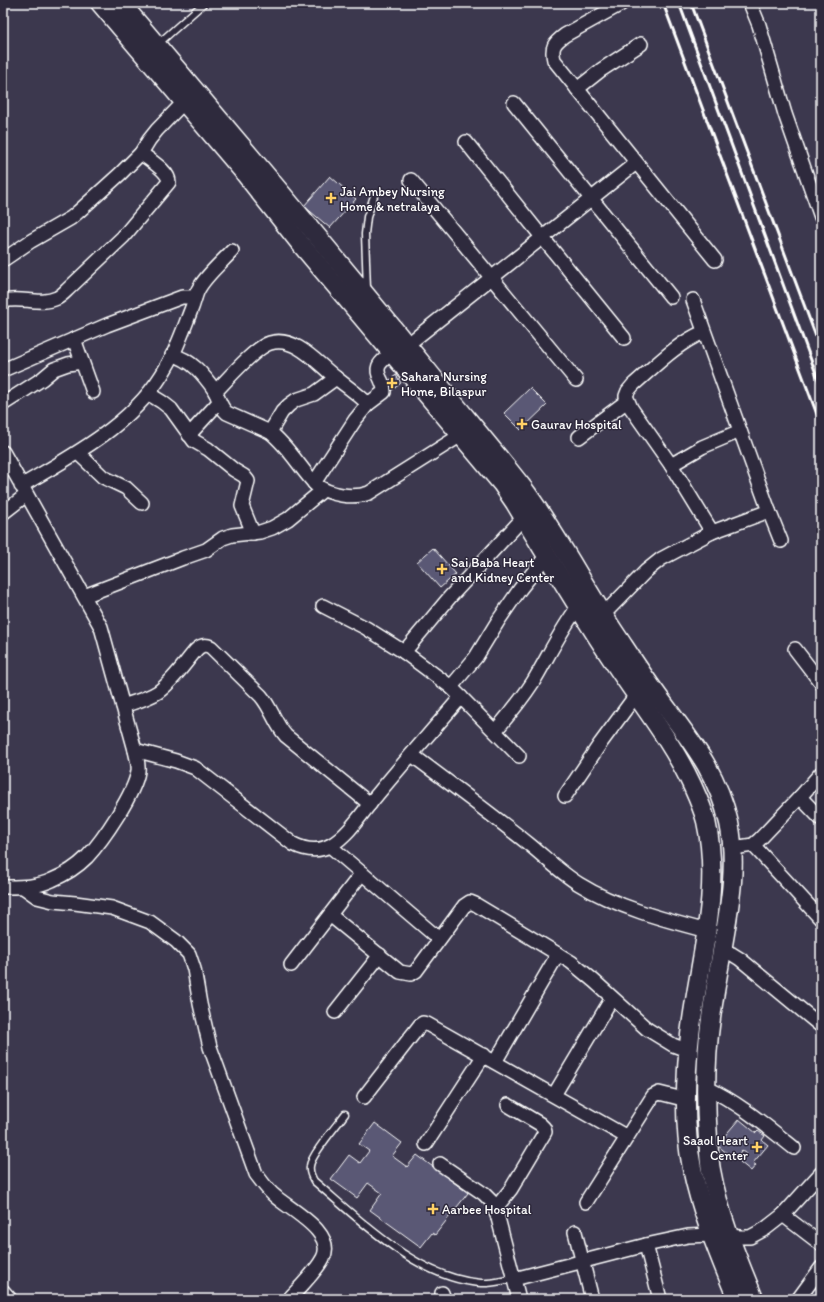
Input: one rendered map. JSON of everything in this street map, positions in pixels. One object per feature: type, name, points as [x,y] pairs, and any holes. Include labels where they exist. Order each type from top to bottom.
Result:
[{"type":"main road","points":[[100,3],[412,364],[524,490],[603,615],[655,692],[701,755],[713,776],[722,797],[733,848],[729,908],[711,1020],[705,1087],[710,1167],[720,1236],[737,1299]]},
{"type":"main road","points":[[121,3],[368,297],[399,348]]},
{"type":"main road","points":[[412,364],[461,434],[502,484],[524,517],[578,607],[657,724],[685,771],[705,818],[709,839],[710,910],[693,1009],[689,1051],[687,1100],[688,1142],[697,1190],[754,1299]]},
{"type":"street","points":[[750,3],[759,25],[785,114],[821,217]]},
{"type":"street","points":[[621,4],[565,35],[554,46],[552,52],[554,60],[715,260]]},
{"type":"street","points":[[577,89],[601,70],[641,44]]},
{"type":"street","points":[[3,260],[31,241],[71,218],[120,174],[140,153],[157,130],[184,102]]},
{"type":"street","points":[[514,103],[671,297]]},
{"type":"street","points":[[466,142],[624,338]]},
{"type":"street","points":[[3,300],[47,301],[57,298],[124,237],[169,182],[169,177],[165,172],[140,153]]},
{"type":"street","points":[[84,596],[206,550],[228,537],[272,528],[288,519],[318,486],[347,431],[368,404],[384,392],[376,369],[399,348],[491,278],[636,163]]},
{"type":"street","points":[[411,180],[576,380]]},
{"type":"street","points":[[3,513],[24,491],[110,429],[140,404],[149,394],[168,366],[198,289],[232,251]]},
{"type":"street","points":[[3,370],[107,325],[166,302],[182,297],[195,297]]},
{"type":"street","points":[[693,300],[768,511],[781,541]]},
{"type":"street","points":[[704,332],[680,345],[633,385],[626,396],[627,401],[671,465],[712,532]]},
{"type":"street","points":[[74,339],[93,392]]},
{"type":"street","points":[[189,435],[217,397],[256,351],[269,343],[278,342],[290,344],[300,348],[336,378],[351,388],[368,404]]},
{"type":"street","points":[[172,355],[182,357],[190,362],[217,397],[222,408],[227,413],[270,432],[284,444],[318,486],[330,492],[353,496],[360,496],[369,493],[461,434]]},
{"type":"street","points":[[3,404],[42,379],[54,369],[68,364],[82,362]]},
{"type":"street","points":[[270,432],[282,412],[289,405],[296,400],[314,394],[336,378]]},
{"type":"street","points":[[149,394],[171,409],[189,435],[198,445],[208,449],[234,470],[244,476],[248,481],[242,506],[253,533]]},
{"type":"street","points":[[579,437],[627,401]]},
{"type":"street","points":[[671,465],[702,447],[740,431]]},
{"type":"street","points":[[3,452],[101,627],[135,750],[138,769],[135,783],[127,799],[100,841],[86,858],[71,870],[52,880],[38,885],[22,887],[3,886]]},
{"type":"street","points":[[78,453],[103,477],[126,488],[142,503]]},
{"type":"street","points":[[603,615],[646,571],[661,559],[712,532],[768,511]]},
{"type":"street","points":[[404,652],[450,597],[524,517]]},
{"type":"street","points":[[451,687],[476,658],[515,596],[547,555]]},
{"type":"street","points":[[323,606],[366,628],[404,652],[451,687],[519,756]]},
{"type":"street","points":[[495,730],[523,697],[559,634],[578,607]]},
{"type":"street","points":[[123,706],[158,692],[200,646],[206,645],[211,647],[261,696],[268,704],[280,730],[286,736],[370,804]]},
{"type":"street","points":[[795,649],[821,683]]},
{"type":"street","points":[[564,796],[636,695]]},
{"type":"street","points":[[135,750],[176,761],[195,768],[293,844],[311,850],[330,846],[339,840],[350,829],[461,697]]},
{"type":"street","points":[[412,755],[530,845],[562,872],[580,884],[630,907],[707,931]]},
{"type":"street","points":[[733,848],[753,845],[759,840],[821,773]]},
{"type":"street","points":[[800,797],[821,819]]},
{"type":"street","points":[[753,845],[821,919]]},
{"type":"street","points":[[330,846],[439,939]]},
{"type":"street","points":[[291,965],[362,873]]},
{"type":"street","points":[[22,887],[37,897],[53,901],[76,902],[112,908],[150,922],[176,941],[189,954],[194,969],[210,1048],[249,1159],[256,1174],[275,1196],[308,1221],[322,1235],[326,1247],[323,1257],[313,1273],[289,1299]]},
{"type":"street","points":[[330,915],[400,972],[411,974],[416,971],[464,906],[470,902],[571,962],[647,1029],[673,1045],[689,1051]]},
{"type":"street","points":[[722,951],[732,954],[740,959],[821,1026]]},
{"type":"street","points":[[496,1062],[558,954]]},
{"type":"street","points":[[335,1012],[380,955]]},
{"type":"street","points":[[554,1095],[612,998]]},
{"type":"street","points":[[364,1097],[415,1030],[423,1023],[432,1026],[484,1055],[627,1137]]},
{"type":"street","points":[[426,1144],[484,1055]]},
{"type":"street","points":[[705,1087],[719,1093],[746,1110],[794,1148]]},
{"type":"street","points":[[586,1202],[653,1096],[659,1093],[687,1100]]},
{"type":"street","points":[[495,1209],[511,1189],[544,1132],[544,1128],[540,1124],[508,1105]]},
{"type":"street","points":[[440,1164],[484,1194],[492,1202],[519,1299]]},
{"type":"street","points":[[514,1279],[646,1245],[688,1236],[750,1237],[758,1234],[783,1215],[821,1173]]},
{"type":"street","points":[[783,1215],[821,1244]]},
{"type":"street","points":[[576,1232],[592,1299]]},
{"type":"street","points":[[646,1245],[660,1299]]},
{"type":"street","points":[[799,1298],[821,1268]]},
{"type":"street","points":[[3,1291],[10,1299]]},
{"type":"lane","points":[[157,46],[204,3]]},
{"type":"lane","points":[[368,297],[365,234],[367,218],[374,196]]},
{"type":"lane","points":[[345,1114],[315,1154],[310,1164],[309,1173],[314,1181],[372,1230],[412,1260],[461,1280],[482,1283],[514,1279]]},
{"type":"building","points":[[330,176],[356,199],[330,228],[304,206]]},
{"type":"building","points":[[396,375],[401,383],[391,391],[386,383]]},
{"type":"building","points":[[530,388],[547,405],[521,430],[504,413]]},
{"type":"building","points":[[433,548],[456,574],[440,588],[417,562]]},
{"type":"building","points":[[739,1119],[756,1133],[758,1131],[765,1136],[762,1140],[768,1145],[753,1163],[756,1165],[751,1171],[740,1162],[747,1154],[742,1150],[734,1159],[717,1145]]},
{"type":"building","points":[[375,1123],[402,1143],[392,1156],[407,1167],[417,1155],[468,1193],[435,1235],[432,1233],[421,1247],[370,1210],[382,1193],[368,1183],[357,1198],[331,1179],[349,1155],[360,1163],[369,1151],[359,1144]]},
{"type":"railway","points":[[663,3],[821,425]]},
{"type":"railway","points":[[679,3],[821,387]]},
{"type":"railway","points":[[691,3],[821,350]]},
{"type":"place","name":"Jai Ambey Nursing Home & netralaya","points":[[331,198]]},
{"type":"place","name":"Sahara Nursing Home, Bilaspur","points":[[392,383]]},
{"type":"place","name":"Gaurav Hospital","points":[[522,424]]},
{"type":"place","name":"Sai Baba Heart and Kidney Center","points":[[442,569]]},
{"type":"place","name":"Saaol Heart Center","points":[[757,1147]]},
{"type":"place","name":"Aarbee Hospital","points":[[433,1209]]}]
